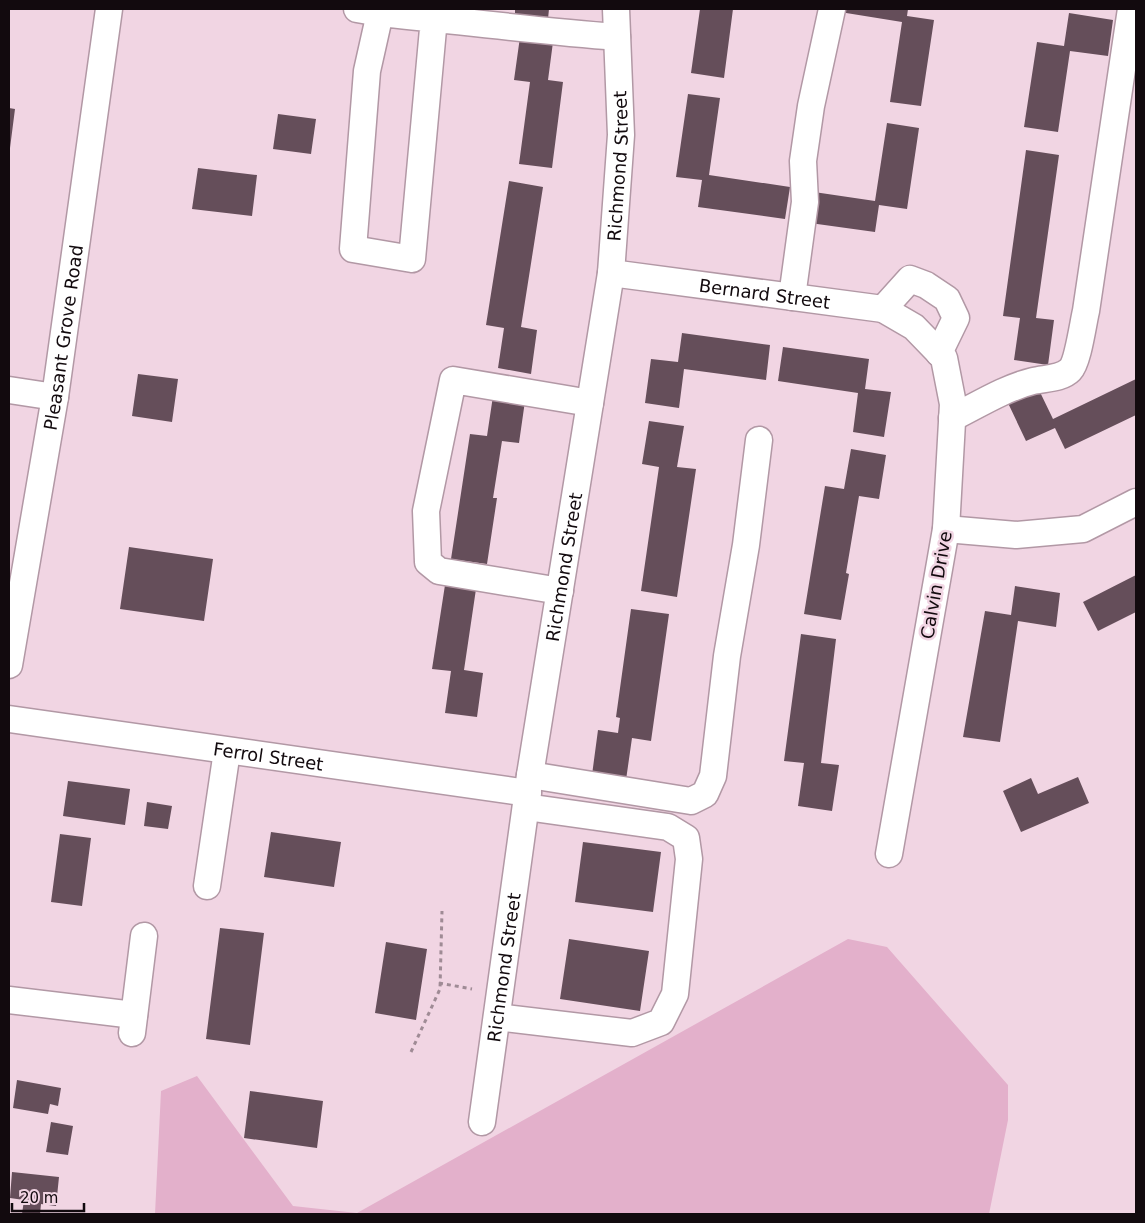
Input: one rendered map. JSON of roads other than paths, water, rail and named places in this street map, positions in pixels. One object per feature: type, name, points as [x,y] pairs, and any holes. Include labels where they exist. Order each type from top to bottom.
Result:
[{"type":"street","name":"Pleasant Grove Road","points":[[9,665],[55,397],[109,9]]},
{"type":"street","name":"Richmond Street","points":[[482,1122],[528,791],[611,273],[620,135],[616,9]]},
{"type":"street","points":[[792,297],[805,202],[803,161],[811,106],[832,9]]},
{"type":"street","points":[[952,418],[1005,391],[1032,381],[1060,376],[1070,370],[1075,360],[1086,311],[1131,9]]},
{"type":"street","points":[[434,18],[412,258],[353,249],[367,71],[369,11],[617,37]]},
{"type":"street","name":"Bernard Street","points":[[611,273],[883,309],[914,327]]},
{"type":"street","points":[[883,309],[910,279],[926,285],[947,299],[956,318],[939,353]]},
{"type":"street","name":"Calvin Drive","points":[[889,854],[946,529],[953,404],[944,358],[914,327]]},
{"type":"street","points":[[560,592],[439,571],[428,562],[426,510],[453,380],[590,402]]},
{"type":"street","points":[[9,390],[55,397]]},
{"type":"street","points":[[528,791],[691,801],[705,794],[713,776],[727,656],[746,545],[760,440]]},
{"type":"street","points":[[946,529],[1016,535],[1083,529],[1136,502]]},
{"type":"street","name":"Ferrol Street","points":[[9,719],[227,751],[528,791]]},
{"type":"street","points":[[207,886],[227,751]]},
{"type":"street","points":[[497,1017],[632,1032],[661,1022],[675,994],[689,859],[686,838],[668,827],[528,791]]},
{"type":"street","points":[[9,1000],[133,1024],[144,936]]}]
